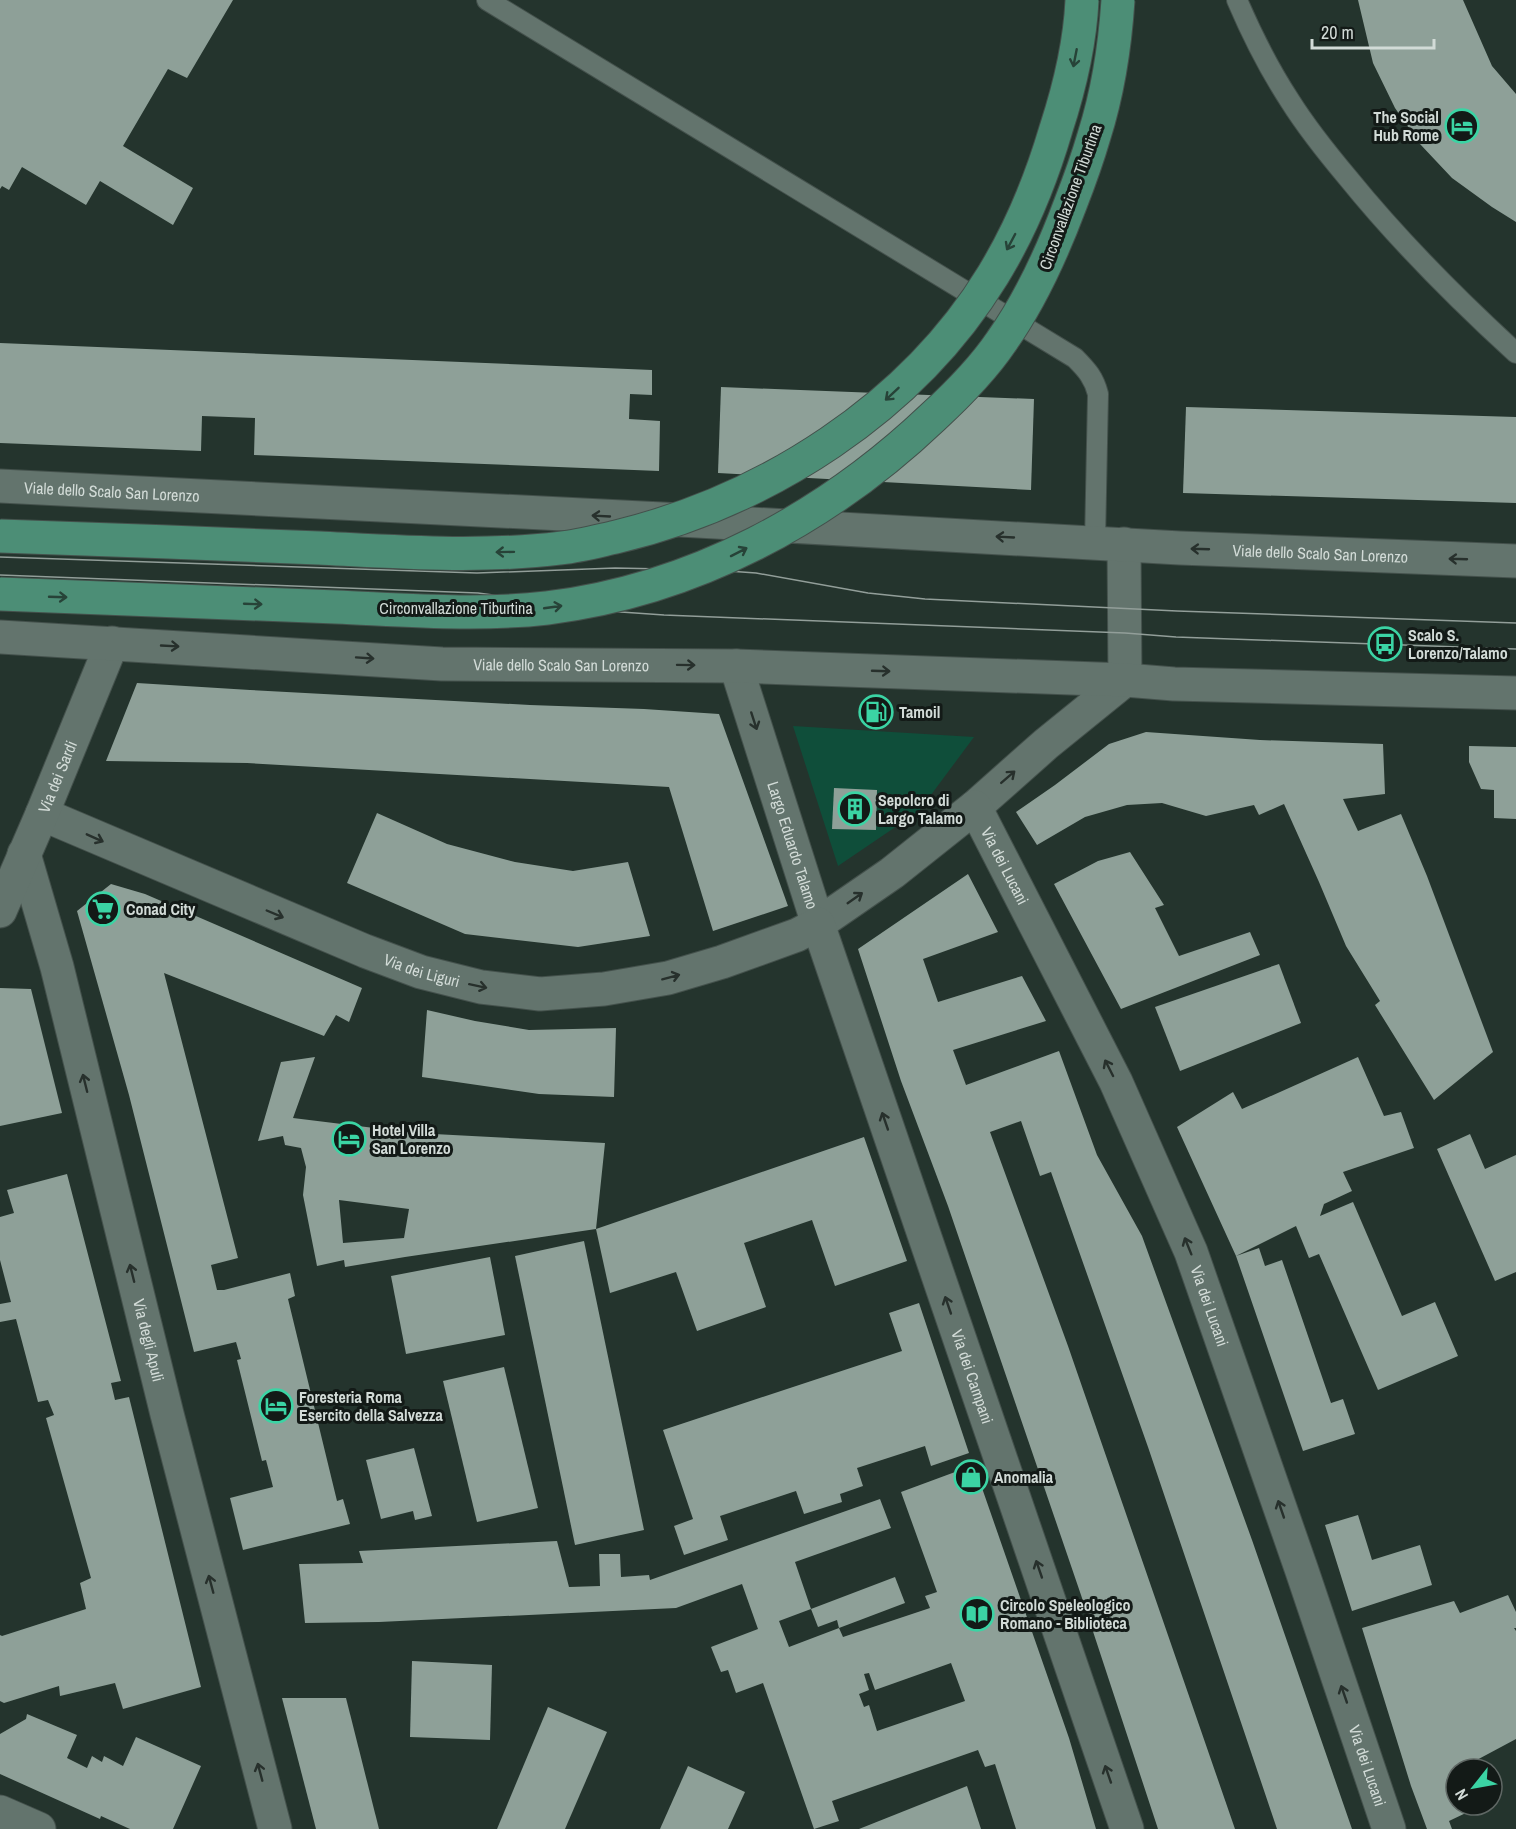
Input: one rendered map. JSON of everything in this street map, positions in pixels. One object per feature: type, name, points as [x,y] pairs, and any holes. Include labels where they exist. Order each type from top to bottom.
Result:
[{"type":"highway","points":[[0,536],[434,553],[514,552],[563,548],[647,530],[719,503],[773,478],[838,436],[885,400],[946,340],[994,274],[1026,213],[1050,148],[1073,73],[1079,42],[1082,0]]},
{"type":"highway","name":"Circonvallazione Tiburtina","points":[[0,594],[432,611],[516,611],[573,604],[620,594],[724,560],[816,510],[871,472],[951,400],[1001,343],[1018,318],[1046,266],[1083,171],[1095,135],[1104,95],[1118,0]]},
{"type":"street","name":"Viale dello Scalo San Lorenzo","points":[[0,486],[1180,548],[1516,561]]},
{"type":"street","points":[[1110,543],[1125,680]]},
{"type":"street","name":"Viale dello Scalo San Lorenzo","points":[[0,637],[442,664],[736,666],[1125,680],[1174,684],[1516,693]]},
{"type":"street","name":"Via dei Sardi","points":[[0,910],[112,643]]},
{"type":"street","name":"Largo Eduardo Talamo","points":[[736,666],[818,924],[892,873],[975,807],[1046,744],[1125,680]]},
{"type":"street","name":"Via dei Lucani","points":[[975,807],[1116,1082],[1191,1252],[1389,1829]]},
{"type":"street","name":"Via dei Liguri","points":[[42,814],[365,951],[421,972],[481,987],[540,994],[604,990],[668,978],[722,962],[786,939],[818,924]]},
{"type":"street","name":"Via degli Apuli","points":[[24,854],[57,967],[167,1414],[275,1829]]},
{"type":"street","name":"Via dei Campani","points":[[818,924],[1127,1829]]},
{"type":"street","points":[[0,1812],[39,1829]]},
{"type":"lane","points":[[487,0],[1075,358],[1090,372],[1098,394],[1110,543]]},
{"type":"lane","points":[[1237,0],[1271,70],[1290,102],[1325,150],[1415,256],[1516,353]]},
{"type":"green space","points":[[793,726],[974,737],[919,811],[838,866]]},
{"type":"building","points":[[0,0],[233,0],[187,78],[168,69],[123,146],[193,188],[173,225],[100,181],[86,205],[22,167],[9,190],[2,186],[0,189]]},
{"type":"building","name":"The Social Hub Rome","points":[[1358,0],[1463,0],[1492,66],[1516,94],[1516,222],[1452,178],[1420,144],[1395,108],[1373,63]]},
{"type":"building","points":[[0,343],[652,370],[652,395],[630,394],[629,419],[660,421],[659,471],[254,455],[255,418],[202,416],[201,451],[0,443]]},
{"type":"building","points":[[721,387],[1034,399],[1031,490],[718,473]]},
{"type":"building","points":[[1186,407],[1516,417],[1516,503],[1183,493]]},
{"type":"building","points":[[137,683],[719,714],[788,906],[713,931],[669,787],[247,763],[106,761]]},
{"type":"building","points":[[1146,732],[1260,740],[1383,744],[1385,794],[1343,799],[1358,831],[1401,814],[1427,876],[1493,1052],[1434,1100],[1375,1005],[1380,1001],[1346,946],[1284,804],[1259,815],[1254,805],[1206,816],[1162,803],[1127,805],[1085,817],[1037,845],[1016,812],[1109,744]]},
{"type":"building","points":[[1469,746],[1516,747],[1516,819],[1494,818],[1494,790],[1481,789],[1469,762]]},
{"type":"building","name":"Sepolcro di Largo Talamo","points":[[834,788],[877,790],[876,830],[832,829]]},
{"type":"building","points":[[377,813],[447,844],[515,862],[573,871],[628,862],[650,936],[578,947],[465,934],[347,883]]},
{"type":"building","points":[[1130,852],[1164,905],[1155,908],[1179,956],[1250,932],[1260,955],[1121,1009],[1054,884],[1098,861]]},
{"type":"building","points":[[968,874],[998,932],[923,959],[938,1002],[1022,976],[1046,1021],[953,1050],[966,1085],[1059,1051],[1097,1155],[1142,1236],[1252,1540],[1352,1829],[1277,1829],[1148,1447],[1051,1172],[1040,1176],[1021,1121],[990,1132],[1068,1346],[1235,1829],[1158,1829],[1081,1595],[948,1206],[901,1081],[858,949]]},
{"type":"building","points":[[111,884],[145,894],[362,988],[349,1022],[336,1015],[324,1036],[164,973],[238,1258],[211,1265],[217,1290],[290,1273],[295,1296],[288,1299],[337,1501],[343,1499],[350,1524],[243,1550],[230,1498],[273,1487],[266,1460],[262,1461],[237,1360],[241,1359],[236,1342],[194,1352],[129,1095],[77,911]]},
{"type":"building","points":[[1279,964],[1301,1023],[1180,1071],[1155,1007]]},
{"type":"building","points":[[0,988],[31,989],[62,1113],[0,1126]]},
{"type":"building","points":[[427,1010],[529,1030],[616,1028],[614,1097],[539,1094],[422,1077]]},
{"type":"building","points":[[315,1057],[293,1118],[415,1133],[605,1143],[596,1229],[345,1267],[344,1260],[317,1266],[303,1195],[306,1167],[301,1148],[285,1145],[283,1136],[258,1141],[281,1062]],"holes":[[[339,1200],[409,1209],[404,1238],[343,1243]]]},
{"type":"building","points":[[1358,1057],[1384,1116],[1401,1112],[1414,1148],[1343,1172],[1352,1191],[1324,1204],[1320,1216],[1353,1202],[1402,1316],[1435,1302],[1458,1356],[1378,1390],[1319,1254],[1309,1258],[1296,1226],[1236,1256],[1177,1127],[1233,1092],[1242,1109]]},
{"type":"building","points":[[1470,1134],[1485,1169],[1516,1155],[1516,1272],[1495,1281],[1437,1149]]},
{"type":"building","points":[[864,1137],[907,1261],[835,1286],[812,1220],[744,1243],[766,1307],[697,1331],[676,1272],[610,1293],[596,1229]]},
{"type":"building","points":[[67,1174],[121,1381],[111,1383],[115,1400],[129,1397],[201,1687],[123,1709],[115,1683],[60,1696],[59,1686],[4,1703],[0,1701],[0,1635],[86,1609],[80,1583],[91,1578],[46,1418],[54,1415],[48,1400],[38,1402],[16,1319],[0,1322],[0,1304],[11,1302],[0,1260],[0,1217],[14,1213],[7,1190]]},
{"type":"building","points":[[584,1241],[644,1530],[575,1545],[515,1256]]},
{"type":"building","points":[[1259,1248],[1265,1266],[1282,1260],[1331,1403],[1343,1399],[1355,1434],[1303,1451],[1236,1256]]},
{"type":"building","points":[[490,1257],[505,1335],[406,1354],[391,1276]]},
{"type":"building","points":[[919,1303],[969,1453],[931,1466],[925,1446],[857,1468],[863,1486],[840,1494],[842,1502],[804,1514],[796,1491],[720,1516],[728,1540],[684,1555],[674,1526],[693,1519],[663,1430],[902,1351],[889,1313]]},
{"type":"building","points":[[504,1367],[538,1508],[477,1522],[443,1381]]},
{"type":"building","points":[[414,1448],[432,1516],[415,1520],[413,1511],[381,1519],[366,1460]]},
{"type":"building","points":[[974,1465],[1069,1738],[1096,1829],[1016,1829],[995,1764],[985,1767],[978,1750],[832,1801],[839,1821],[814,1829],[763,1683],[736,1693],[728,1670],[721,1672],[711,1647],[758,1629],[742,1584],[676,1608],[379,1622],[305,1623],[299,1564],[363,1563],[359,1551],[557,1541],[569,1587],[600,1586],[599,1554],[620,1554],[621,1577],[649,1575],[650,1580],[880,1499],[891,1528],[795,1562],[811,1609],[779,1621],[789,1647],[839,1628],[843,1637],[930,1608],[925,1596],[937,1592],[901,1492]],"holes":[[[951,1663],[965,1701],[877,1731],[869,1705],[864,1707],[859,1694],[869,1690],[864,1674],[869,1673],[875,1690]]]},
{"type":"building","points":[[1358,1515],[1372,1560],[1420,1545],[1432,1585],[1352,1611],[1325,1525]]},
{"type":"building","points":[[895,1577],[905,1603],[839,1628],[837,1620],[818,1627],[811,1609]]},
{"type":"building","points":[[1508,1595],[1516,1612],[1516,1628],[1514,1628],[1516,1631],[1516,1739],[1482,1757],[1444,1757],[1444,1817],[1457,1817],[1449,1821],[1452,1829],[1427,1829],[1411,1786],[1362,1628],[1454,1601],[1460,1613]]},
{"type":"building","points":[[412,1661],[492,1665],[490,1740],[410,1737]]},
{"type":"building","points":[[282,1698],[346,1698],[379,1829],[316,1829]]},
{"type":"building","points":[[548,1707],[607,1732],[565,1829],[497,1829]]},
{"type":"building","points":[[27,1714],[77,1735],[67,1758],[87,1768],[92,1756],[102,1762],[104,1756],[123,1766],[136,1737],[201,1766],[173,1829],[130,1829],[101,1816],[100,1819],[0,1774],[0,1734],[26,1719]]},
{"type":"building","points":[[688,1766],[745,1792],[728,1829],[660,1829]]},
{"type":"building","points":[[967,1786],[981,1829],[859,1829]]},
{"type":"tram line","points":[[0,557],[477,573],[615,568],[714,570],[756,573],[868,593],[925,599],[1516,623]]},
{"type":"tram line","points":[[0,575],[478,593],[621,612],[664,615],[1516,649]]},
{"type":"place","name":"The Social Hub Rome","points":[[1462,126]]},
{"type":"place","name":"Scalo S. Lorenzo/Talamo","points":[[1385,644]]},
{"type":"place","name":"Tamoil","points":[[876,712]]},
{"type":"place","name":"Sepolcro di Largo Talamo","points":[[855,809]]},
{"type":"place","name":"Conad City","points":[[103,909]]},
{"type":"place","name":"Hotel Villa San Lorenzo","points":[[349,1139]]},
{"type":"place","name":"Foresteria Roma Esercito della Salvezza","points":[[276,1406]]},
{"type":"place","name":"Anomalia","points":[[971,1477]]},
{"type":"place","name":"Circolo Speleologico Romano - Biblioteca","points":[[977,1614]]}]
